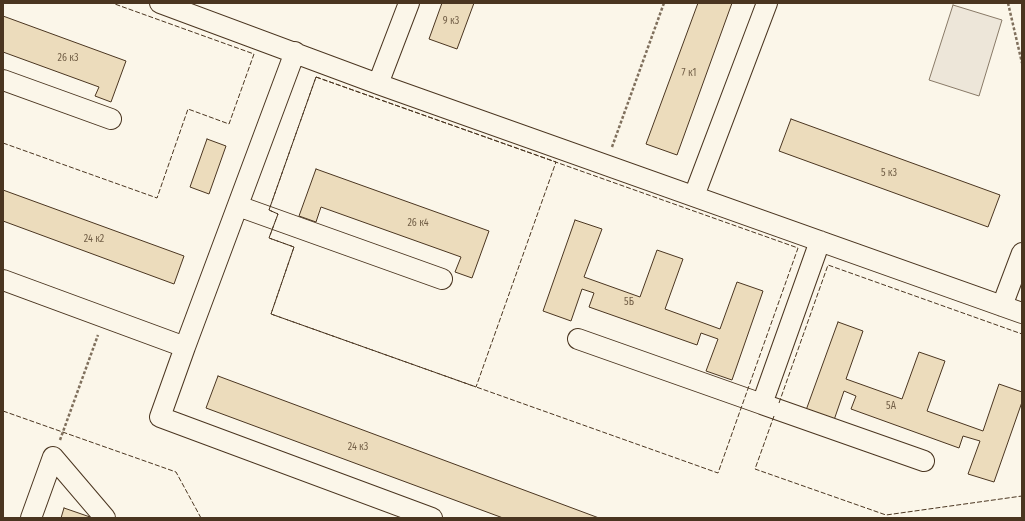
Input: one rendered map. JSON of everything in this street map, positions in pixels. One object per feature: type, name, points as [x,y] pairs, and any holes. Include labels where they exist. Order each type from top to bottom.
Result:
[{"type":"lane","points":[[160,3],[378,84],[1022,313]]},
{"type":"lane","points":[[378,84],[409,3]]},
{"type":"lane","points":[[694,196],[767,3]]},
{"type":"lane","points":[[295,52],[160,417],[432,518]]},
{"type":"lane","points":[[3,80],[111,119]]},
{"type":"lane","points":[[238,206],[442,280]]},
{"type":"lane","points":[[762,404],[820,241]]},
{"type":"lane","points":[[1002,306],[1022,253]]},
{"type":"lane","points":[[3,280],[185,348]]},
{"type":"lane","points":[[578,339],[924,461]]},
{"type":"lane","points":[[31,518],[53,457],[105,518]]},
{"type":"path","points":[[606,164],[664,3]]},
{"type":"path","points":[[1008,3],[1022,63]]},
{"type":"path","points":[[53,457],[104,317]]},
{"type":"shaded area","points":[[953,5],[1002,20],[979,96],[929,80]]},
{"type":"building","points":[[442,3],[474,3],[457,49],[429,39]]},
{"type":"building","points":[[698,3],[732,3],[677,155],[646,144]]},
{"type":"building","points":[[3,16],[126,61],[111,102],[95,96],[99,87],[3,52]]},
{"type":"building","points":[[791,119],[1000,195],[988,227],[779,151]]},
{"type":"building","points":[[207,139],[226,146],[209,194],[190,187]]},
{"type":"building","points":[[316,169],[489,231],[472,278],[455,272],[461,257],[321,207],[316,222],[299,216]]},
{"type":"building","points":[[3,190],[184,256],[174,284],[3,221]]},
{"type":"building","points":[[575,220],[602,229],[584,277],[640,297],[657,250],[683,259],[665,309],[720,329],[737,282],[763,291],[732,380],[706,371],[718,339],[701,333],[697,345],[589,307],[594,293],[582,289],[571,321],[543,311]]},
{"type":"building","points":[[838,322],[863,331],[846,379],[902,399],[919,352],[945,361],[927,411],[983,431],[999,384],[1022,392],[1022,402],[994,482],[968,474],[980,441],[963,436],[959,448],[851,409],[856,396],[844,391],[833,423],[805,413]]},
{"type":"building","points":[[218,376],[599,518],[503,518],[206,408]]},
{"type":"building","points":[[64,508],[93,518],[61,518]]},
{"type":"fence","points":[[3,143],[157,198],[188,109],[229,124],[254,54],[112,3]]},
{"type":"fence","points":[[316,77],[798,248],[718,473],[271,314],[294,247],[269,238],[278,214],[269,210],[316,77]]},
{"type":"fence","points":[[316,77],[556,162],[476,387],[271,314],[294,247],[269,238],[278,214],[269,210],[316,77]]},
{"type":"fence","points":[[779,403],[828,265],[1022,334]]},
{"type":"fence","points":[[3,411],[176,472],[201,518]]},
{"type":"fence","points":[[774,416],[755,469],[886,515],[1022,496]]}]
